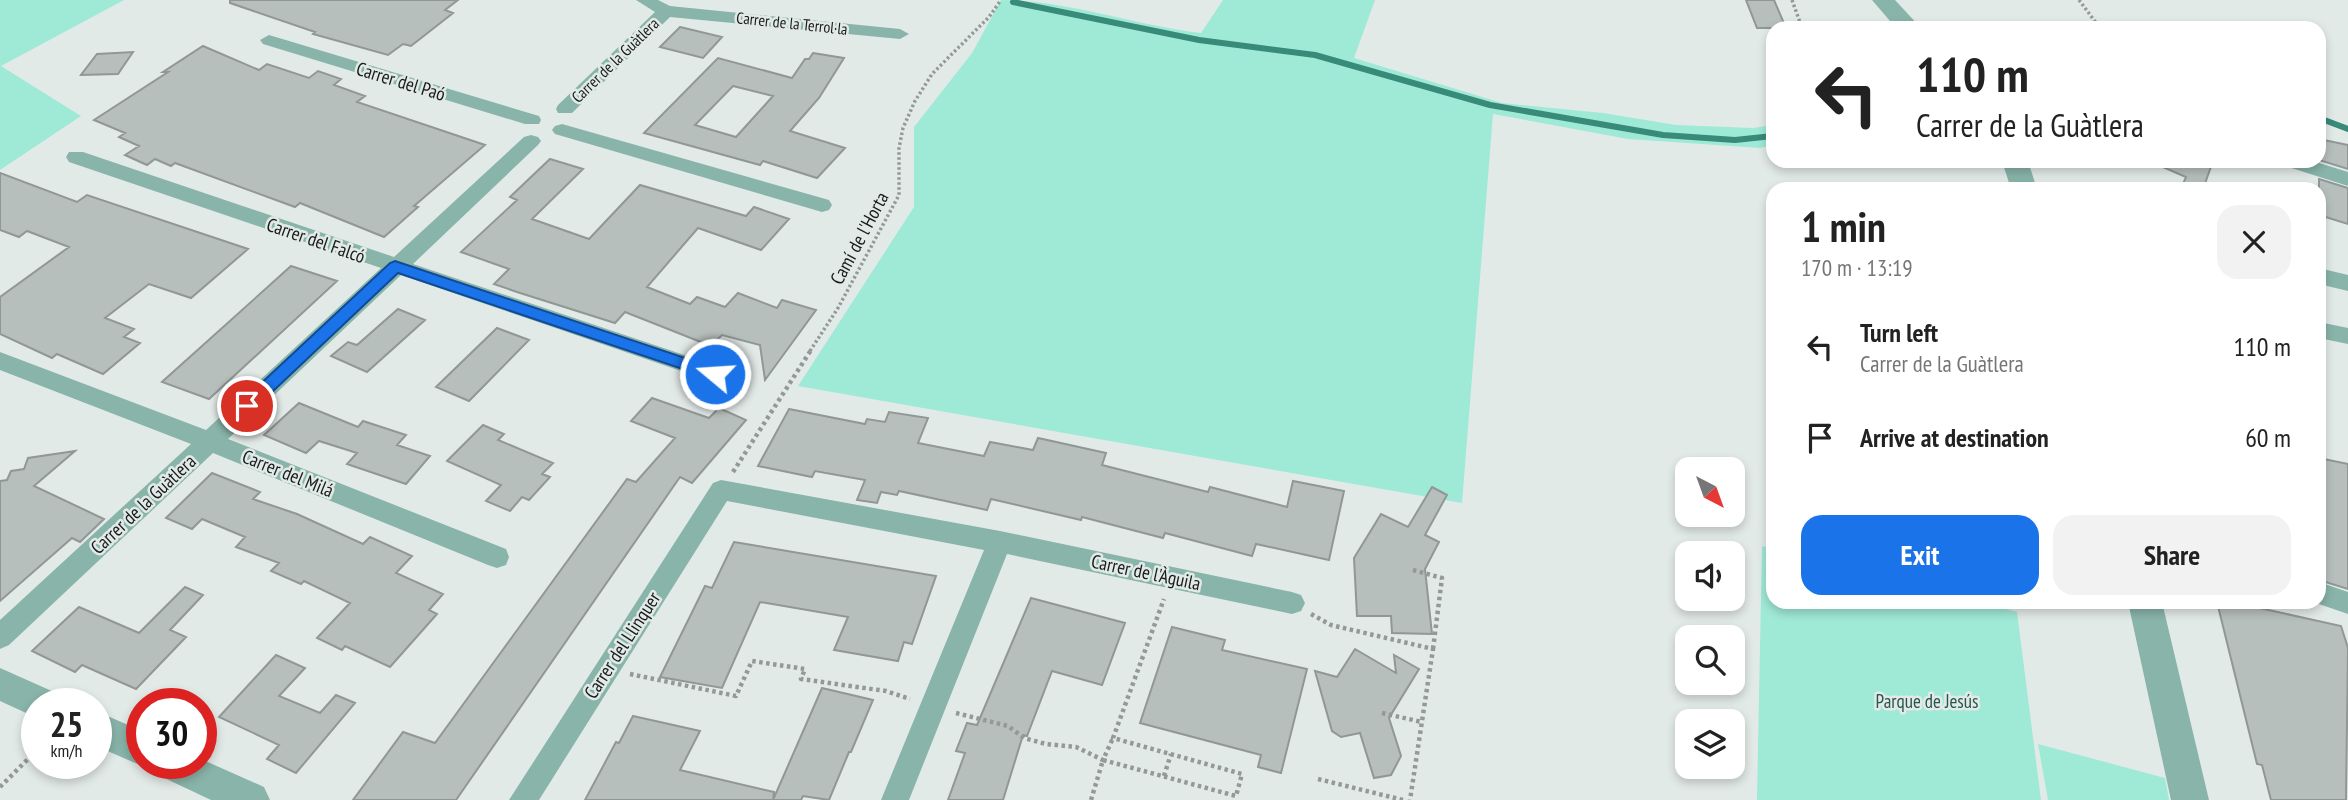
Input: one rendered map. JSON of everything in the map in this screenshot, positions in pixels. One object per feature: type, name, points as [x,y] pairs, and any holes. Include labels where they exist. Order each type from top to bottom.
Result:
[{"type":"street","name":"Carrer de la Terrol·la","points":[[645,0],[666,11],[900,34]]},
{"type":"street","points":[[1883,0],[1902,21]]},
{"type":"street","name":"Carrer de la Guàtlera","points":[[565,109],[666,11]]},
{"type":"street","name":"Carrer del Paó","points":[[269,40],[531,131]]},
{"type":"street","points":[[553,109],[565,109],[569,114],[568,122],[562,130],[551,137],[531,131],[553,109]]},
{"type":"street","points":[[562,130],[822,205]]},
{"type":"street","name":"Carrer de la Guàtlera","points":[[0,637],[395,267],[531,131]]},
{"type":"street","name":"Carrer del Falcó","points":[[76,158],[715,374]]},
{"type":"street","points":[[2314,168],[2348,179]]},
{"type":"street","points":[[2326,278],[2348,283]]},
{"type":"street","points":[[2326,331],[2348,336]]},
{"type":"street","name":"Carrer del Milá","points":[[0,362],[209,441],[497,557]]},
{"type":"street","name":"Carrer de l'Àguila","points":[[721,490],[1000,542],[1292,603]]},
{"type":"street","name":"Carrer del Llinquer","points":[[523,800],[721,490]]},
{"type":"street","points":[[895,800],[1000,542]]},
{"type":"street","points":[[2326,595],[2348,603]]},
{"type":"street","points":[[2148,609],[2190,800]]},
{"type":"street","points":[[0,684],[21,694]]},
{"type":"street","points":[[206,779],[251,800]]},
{"type":"path","name":"Camí de l'Horta","points":[[721,490],[838,308],[899,195],[902,185],[897,161],[903,124],[926,81],[995,13],[1001,0]]},
{"type":"path","points":[[1792,0],[1800,21]]},
{"type":"path","points":[[2079,0],[2095,21]]},
{"type":"path","points":[[1410,800],[1442,578],[1413,570]]},
{"type":"path","points":[[1091,800],[1103,760],[1172,578]]},
{"type":"path","points":[[1292,603],[1331,625],[1433,649]]},
{"type":"path","points":[[608,667],[651,680],[736,696],[752,660],[805,668],[800,679],[886,691],[933,707],[1009,726],[1024,738],[1046,744],[1076,747],[1103,760],[1236,796],[1242,774],[1112,738]]},
{"type":"path","points":[[1382,713],[1422,722]]},
{"type":"path","points":[[1164,776],[1171,754]]},
{"type":"path","points":[[0,788],[21,766]]},
{"type":"path","points":[[1318,779],[1403,800]]},
{"type":"green space","points":[[0,0],[124,0],[1,66],[81,116],[0,170]]},
{"type":"green space","points":[[1001,0],[1076,8],[1201,33],[1223,0],[1375,0],[1354,58],[1502,103],[1603,113],[1676,125],[1753,128],[1766,126],[1766,147],[1628,139],[1493,114],[1462,503],[798,386],[914,207],[914,127],[972,53]]},
{"type":"green space","name":"Parque de Jesús","points":[[1762,546],[1766,547],[1766,609],[2006,609],[2017,612],[2041,800],[1757,800]]},
{"type":"green space","points":[[2038,744],[2165,778],[2169,800],[2048,800]]},
{"type":"building","points":[[230,0],[458,0],[445,10],[453,13],[411,46],[403,44],[388,55],[313,34],[315,32],[230,3]]},
{"type":"building","points":[[1746,0],[1774,0],[1783,21],[1766,21],[1766,28],[1757,28]]},
{"type":"building","points":[[680,27],[722,37],[703,58],[660,47]]},
{"type":"building","points":[[203,46],[259,70],[267,64],[309,78],[318,71],[341,79],[334,85],[365,96],[357,102],[485,145],[414,206],[418,207],[384,237],[300,203],[295,207],[175,163],[171,166],[155,159],[147,165],[125,155],[139,146],[119,137],[125,133],[94,120]]},
{"type":"building","points":[[133,52],[118,74],[81,75],[97,54]]},
{"type":"building","points":[[813,53],[844,58],[819,98],[790,131],[845,148],[817,178],[763,161],[760,165],[644,133],[718,58],[792,78],[805,59],[809,59]],"holes":[[[733,86],[773,96],[736,137],[695,125]]]},
{"type":"building","points":[[2326,140],[2348,145],[2348,169],[2326,162]]},
{"type":"building","points":[[550,159],[583,169],[532,219],[589,239],[640,185],[746,216],[754,207],[789,219],[761,250],[698,228],[647,287],[690,304],[697,297],[725,307],[738,293],[777,308],[782,300],[816,310],[765,380],[760,345],[722,335],[711,346],[625,312],[615,323],[494,284],[509,269],[461,252],[517,200],[510,197]]},
{"type":"building","points":[[2165,168],[2210,168],[2206,182],[2184,182],[2186,177]]},
{"type":"building","points":[[0,173],[77,202],[87,195],[248,249],[191,298],[149,284],[105,318],[134,329],[124,337],[140,343],[103,374],[57,354],[52,358],[0,334],[0,297],[69,247],[27,231],[19,237],[0,230]]},
{"type":"building","points":[[2319,179],[2348,188],[2348,224],[2326,217],[2326,182],[2319,182]]},
{"type":"building","points":[[291,266],[337,281],[209,399],[162,382]]},
{"type":"building","points":[[398,309],[425,320],[367,372],[331,356],[348,342],[357,345]]},
{"type":"building","points":[[497,328],[529,340],[469,401],[436,387]]},
{"type":"building","points":[[652,398],[709,418],[719,408],[746,420],[692,483],[680,477],[456,800],[353,800],[403,732],[435,743],[627,479],[636,482],[675,438],[631,421]]},
{"type":"building","points":[[299,403],[358,427],[363,421],[406,435],[397,445],[430,456],[406,484],[347,464],[357,453],[319,441],[306,453],[264,435]]},
{"type":"building","points":[[789,409],[865,424],[867,419],[885,422],[889,412],[928,418],[918,443],[984,456],[990,442],[1033,450],[1038,438],[1106,453],[1102,465],[1208,492],[1210,487],[1287,507],[1293,481],[1344,491],[1329,560],[1256,544],[1252,556],[1165,533],[1163,538],[1082,517],[1081,520],[991,499],[987,510],[899,491],[897,495],[881,492],[877,503],[857,500],[865,480],[815,471],[812,477],[758,466]]},
{"type":"building","points":[[483,425],[504,434],[498,440],[553,463],[542,474],[550,477],[529,500],[522,497],[510,511],[486,501],[501,485],[447,461]]},
{"type":"building","points":[[75,451],[34,486],[104,519],[80,542],[72,538],[0,601],[0,481],[7,480],[11,471],[24,469],[28,458]]},
{"type":"building","points":[[2326,459],[2348,464],[2348,589],[2326,582]]},
{"type":"building","points":[[212,473],[260,492],[253,499],[297,514],[363,544],[370,537],[412,556],[396,573],[443,594],[429,610],[437,614],[390,667],[345,646],[342,650],[317,638],[350,603],[304,581],[301,584],[271,571],[279,563],[236,547],[245,537],[202,519],[192,529],[166,518]]},
{"type":"building","points":[[1432,487],[1447,495],[1425,535],[1439,542],[1425,569],[1432,634],[1392,633],[1391,616],[1357,616],[1354,558],[1381,514],[1408,527]]},
{"type":"building","points":[[734,542],[936,576],[912,644],[904,642],[898,661],[834,650],[848,617],[760,602],[722,688],[660,677],[705,586],[712,588]]},
{"type":"building","points":[[185,587],[203,595],[170,630],[186,637],[137,688],[82,665],[75,672],[32,651],[79,607],[139,633]]},
{"type":"building","points":[[1031,598],[1125,623],[1102,685],[1052,671],[1027,736],[1023,735],[1003,800],[948,800],[965,753],[956,751],[967,723],[977,725]]},
{"type":"building","points":[[2219,609],[2264,609],[2341,626],[2348,648],[2346,800],[2271,800],[2262,765],[2257,764]]},
{"type":"building","points":[[1172,627],[1225,640],[1222,650],[1307,669],[1281,773],[1258,767],[1261,755],[1140,723]]},
{"type":"building","points":[[1355,649],[1396,673],[1394,655],[1419,669],[1389,718],[1401,756],[1391,775],[1374,778],[1360,733],[1341,737],[1332,731],[1315,671],[1337,677]]},
{"type":"building","points":[[276,655],[305,668],[279,696],[320,713],[336,695],[355,703],[296,773],[267,759],[279,745],[219,717]]},
{"type":"building","points":[[822,688],[873,700],[829,800],[803,796],[801,800],[773,800]]},
{"type":"building","points":[[633,716],[700,731],[680,770],[774,792],[773,800],[585,800]]},
{"type":"waterway","points":[[1014,0],[1013,2],[1199,40],[1315,55],[1490,105],[1663,135],[1735,140],[1766,137]]},
{"type":"waterway","points":[[2326,121],[2348,129]]},
{"type":"route","points":[[247,406],[395,267],[715,374]]}]
